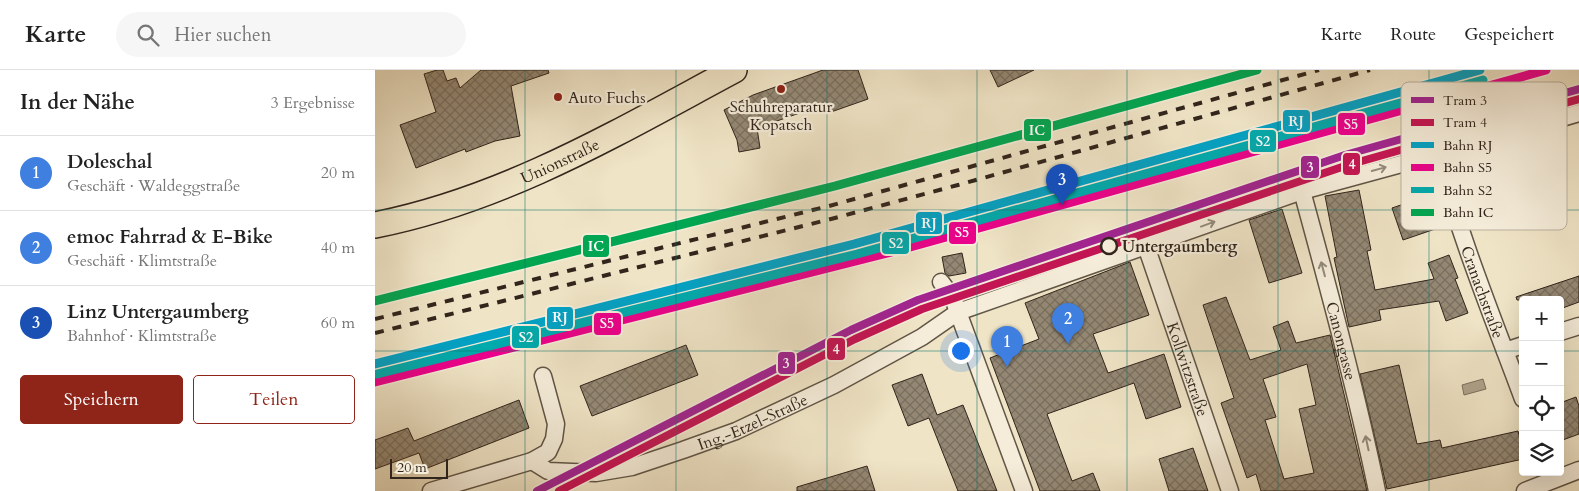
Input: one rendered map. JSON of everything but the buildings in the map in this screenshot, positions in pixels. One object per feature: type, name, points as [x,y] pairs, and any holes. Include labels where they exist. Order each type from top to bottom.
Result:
[{"type":"main road","name":"Unionstraße","points":[[375,225],[459,203],[501,188],[617,134],[734,70]]},
{"type":"street","name":"Ing.-Etzel-Straße","points":[[532,462],[548,471],[596,473],[632,467],[683,450],[736,431],[834,385],[922,336],[958,312],[1302,191],[1401,164]]},
{"type":"street","name":"Canongasse","points":[[1302,191],[1340,333],[1377,491]]},
{"type":"street","name":"Cranachstraße","points":[[1461,230],[1519,388]]},
{"type":"street","name":"Kollwitzstraße","points":[[1145,246],[1230,491]]},
{"type":"street","points":[[941,282],[953,298],[1024,491]]},
{"type":"street","points":[[1564,331],[1579,326]]},
{"type":"street","points":[[1505,351],[1519,346]]},
{"type":"street","points":[[431,491],[532,462],[547,452],[554,439],[556,424],[543,376]]},
{"type":"street","points":[[1525,491],[1579,470]]},
{"type":"shaded area","points":[[1483,379],[1486,389],[1464,395],[1462,385]]},
{"type":"railway","points":[[375,319],[829,206],[1319,70]]},
{"type":"railway","points":[[375,333],[831,219],[1370,70]]},
{"type":"tram line","name":"3","points":[[1567,92],[1579,89]]},
{"type":"tram line","name":"4","points":[[1567,102],[1579,99]]},
{"type":"tram line","name":"3","points":[[537,491],[851,330],[918,300],[1345,155],[1401,139]]},
{"type":"tram line","name":"4","points":[[559,491],[855,339],[922,309],[1348,165],[1401,150]]},
{"type":"rail line","name":"IC","points":[[375,301],[835,186],[1257,70]]},
{"type":"rail line","name":"RJ","points":[[1437,82],[1480,70]]},
{"type":"rail line","name":"S5","points":[[1503,82],[1546,70]]},
{"type":"rail line","name":"S2","points":[[1476,82],[1483,80]]},
{"type":"rail line","name":"RJ","points":[[375,364],[854,244],[1401,92]]},
{"type":"rail line","name":"S2","points":[[377,374],[857,254],[1401,103]]},
{"type":"rail line","name":"S5","points":[[375,382],[903,249],[1401,110]]},
{"type":"place","name":"Schuhreparatur Kopatsch","points":[[781,89]]},
{"type":"place","name":"Auto Fuchs","points":[[558,97]]},
{"type":"place","name":"Linz Untergaumberg","points":[[1062,205]]},
{"type":"place","name":"Untergaumberg","points":[[1109,246]]},
{"type":"place","name":"emoc Fahrrad & E-Bike","points":[[1068,344]]},
{"type":"place","name":"Doleschal","points":[[1007,367]]}]
